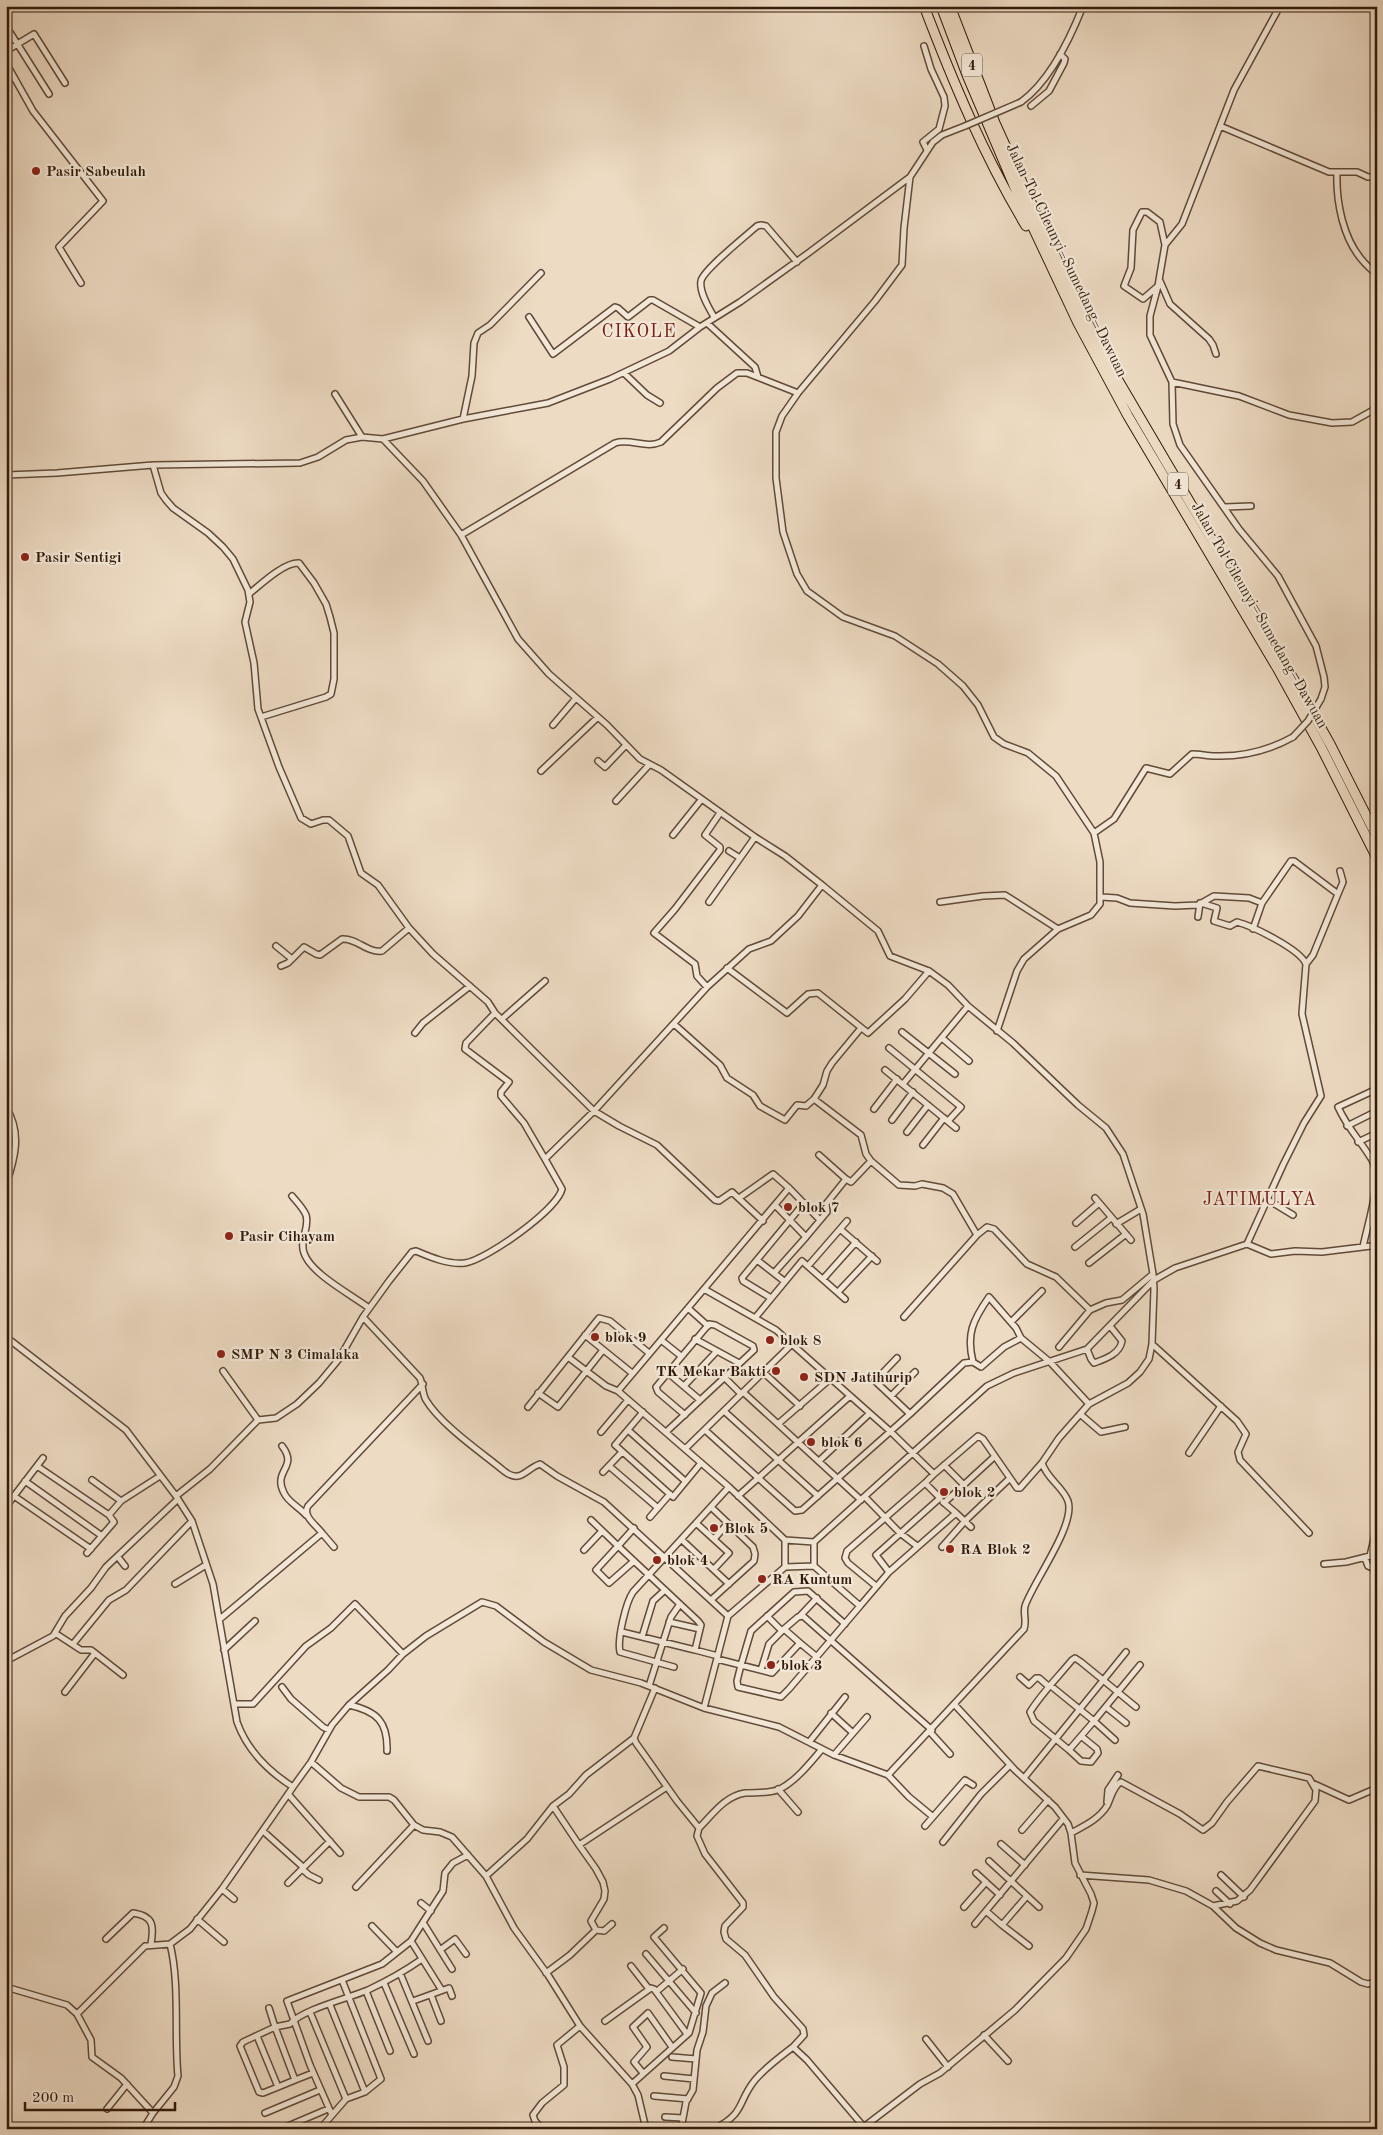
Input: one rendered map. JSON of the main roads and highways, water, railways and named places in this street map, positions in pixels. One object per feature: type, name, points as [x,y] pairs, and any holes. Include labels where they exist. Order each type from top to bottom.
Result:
[{"type":"highway","points":[[924,6],[958,95],[975,131],[1013,204],[1052,269]]},
{"type":"highway","name":"Jalan Tol Cileunyi–Sumedang–Dawuan","points":[[941,6],[967,75],[1021,202],[1078,323],[1128,416],[1322,747],[1377,858]]},
{"type":"highway","name":"Jalan Tol Cileunyi–Sumedang–Dawuan","points":[[950,6],[995,123],[1060,266],[1105,358],[1286,666],[1330,744],[1377,837]]},
{"type":"highway","points":[[956,6],[995,123]]},
{"type":"place","name":"Pasir Sabeulah","points":[[36,171]]},
{"type":"place","name":"Pasir Sentigi","points":[[25,557]]},
{"type":"place","name":"blok 7","points":[[788,1207]]},
{"type":"place","name":"Pasir Cihayam","points":[[229,1236]]},
{"type":"place","name":"blok 9","points":[[595,1337]]},
{"type":"place","name":"blok 8","points":[[770,1340]]},
{"type":"place","name":"SMP N 3 Cimalaka","points":[[221,1354]]},
{"type":"place","name":"TK Mekar Bakti","points":[[776,1371]]},
{"type":"place","name":"SDN Jatihurip","points":[[804,1377]]},
{"type":"place","name":"blok 6","points":[[811,1442]]},
{"type":"place","name":"blok 2","points":[[944,1492]]},
{"type":"place","name":"Blok 5","points":[[714,1528]]},
{"type":"place","name":"RA Blok 2","points":[[950,1549]]},
{"type":"place","name":"blok 4","points":[[657,1560]]},
{"type":"place","name":"RA Kuntum","points":[[762,1579]]},
{"type":"place","name":"blok 3","points":[[771,1665]]},
{"type":"district","name":"CIKOLE","points":[[639,331]]},
{"type":"district","name":"JATIMULYA","points":[[1260,1199]]}]
